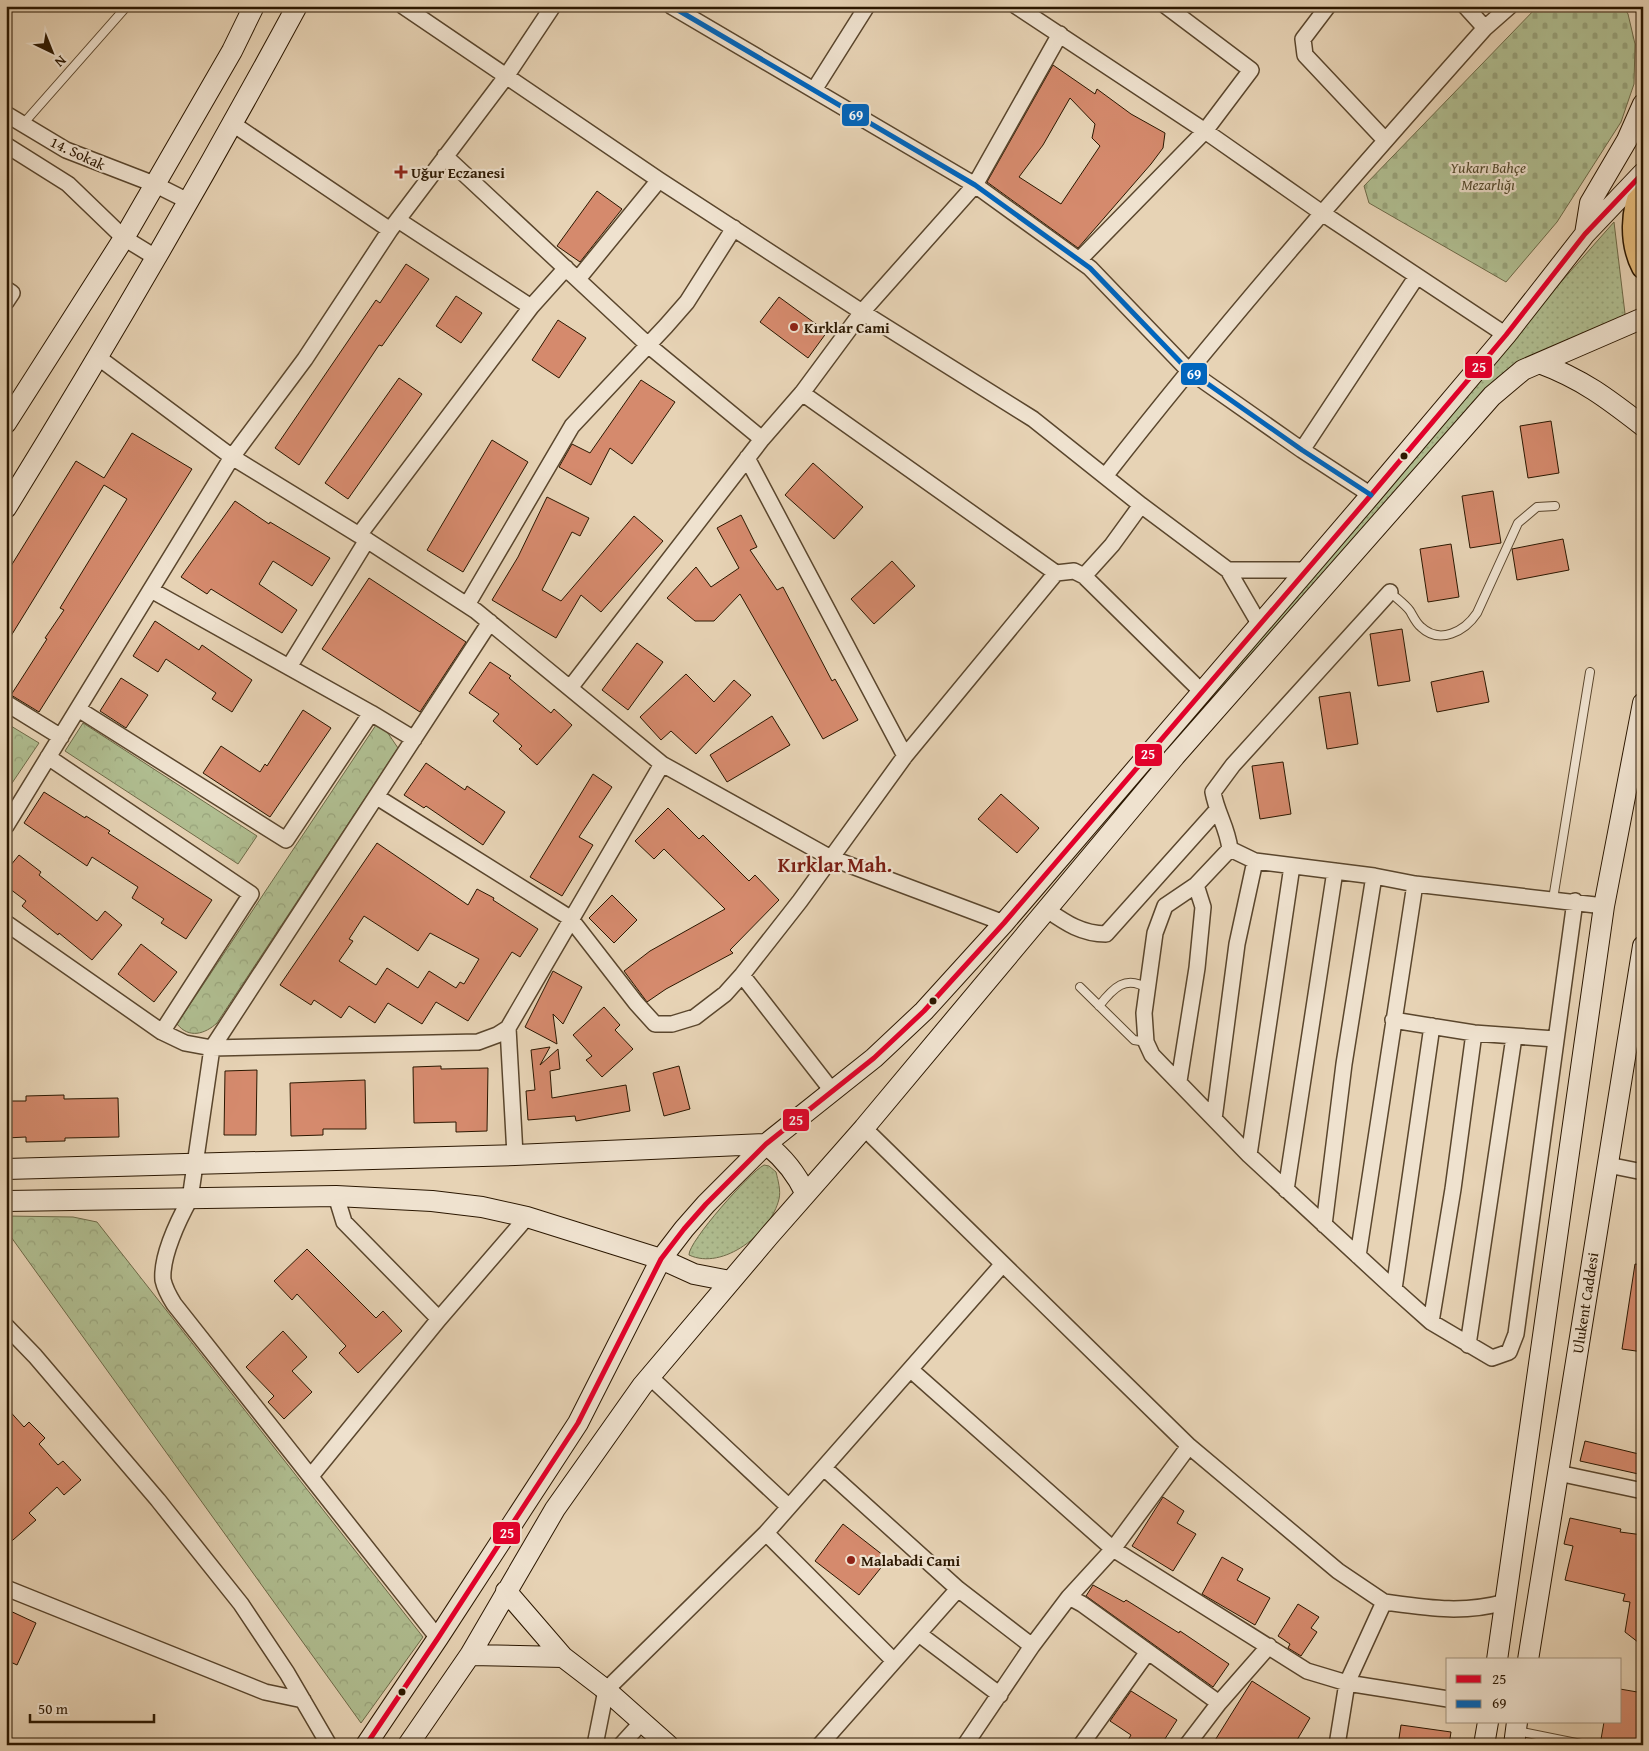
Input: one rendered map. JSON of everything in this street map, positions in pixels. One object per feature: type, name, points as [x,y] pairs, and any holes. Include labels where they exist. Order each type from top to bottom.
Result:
[{"type":"main road","points":[[6,423],[124,238],[232,51],[254,6]]},
{"type":"main road","points":[[6,508],[99,358],[155,257],[233,124],[297,6]]},
{"type":"main road","points":[[1585,234],[1590,203],[1627,140],[1643,104]]},
{"type":"main road","points":[[366,1745],[578,1424],[661,1259],[706,1204],[766,1144],[833,1092],[924,1011],[1004,923],[1308,570],[1506,334],[1585,234],[1643,173]]},
{"type":"main road","points":[[1643,186],[1636,201],[1633,228],[1643,267]]},
{"type":"main road","points":[[408,1745],[470,1654],[555,1509],[650,1376],[864,1128],[1182,749],[1492,396],[1523,370],[1643,318]]},
{"type":"main road","points":[[1539,363],[1569,375],[1600,392],[1643,426]]},
{"type":"main road","points":[[1497,1658],[1604,906],[1643,703]]},
{"type":"main road","name":"Ulukent Caddesi","points":[[1528,1658],[1643,946]]},
{"type":"main road","points":[[6,1169],[197,1165],[766,1144],[788,1163],[806,1194]]},
{"type":"main road","points":[[6,1201],[336,1196],[432,1201],[482,1207],[527,1217],[661,1259],[694,1274],[730,1281]]},
{"type":"main road","points":[[506,1591],[563,1657],[606,1690],[668,1745]]},
{"type":"main road","points":[[470,1654],[563,1657]]},
{"type":"main road","points":[[1484,1745],[1488,1724]]},
{"type":"street","points":[[403,6],[505,78],[659,180],[862,312],[1033,419],[1106,475],[1141,505],[1228,570],[1260,625]]},
{"type":"street","points":[[6,826],[10,809],[48,757],[232,457],[305,359],[394,225],[505,78],[553,6]]},
{"type":"street","points":[[671,6],[975,184],[1090,268],[1188,370],[1302,450],[1371,495]]},
{"type":"street","points":[[814,90],[868,6]]},
{"type":"street","points":[[1016,6],[1205,130],[1322,213],[1506,334]]},
{"type":"street","points":[[1079,260],[1205,130],[1252,70],[1166,6]]},
{"type":"street","points":[[1328,6],[1303,39],[1305,55],[1386,140]]},
{"type":"street","points":[[1465,6],[1485,28]]},
{"type":"street","points":[[1106,475],[1188,370],[1322,213],[1485,28],[1510,6]]},
{"type":"street","points":[[570,688],[747,458],[802,393],[862,312],[975,184],[1060,34]]},
{"type":"street","name":"14. Sokak","points":[[6,114],[66,150],[154,184],[188,200]]},
{"type":"street","points":[[233,124],[531,308]]},
{"type":"street","name":"14. Sokak","points":[[6,145],[68,184],[124,238],[155,257]]},
{"type":"street","points":[[445,156],[648,345],[762,439]]},
{"type":"street","points":[[578,279],[659,180]]},
{"type":"street","points":[[467,605],[572,426],[687,302],[734,228]]},
{"type":"street","points":[[289,667],[363,538],[531,308],[566,268]]},
{"type":"street","points":[[1302,450],[1417,276]]},
{"type":"street","points":[[6,289],[12,293],[6,302]]},
{"type":"street","points":[[99,358],[232,457],[467,605],[662,764],[831,858],[1004,923]]},
{"type":"street","points":[[802,393],[1056,573],[1074,571],[1084,576],[1202,692]]},
{"type":"street","points":[[747,458],[905,756]]},
{"type":"street","points":[[1084,576],[1112,545],[1141,505]]},
{"type":"street","points":[[1228,570],[1308,570]]},
{"type":"street","points":[[376,797],[570,918],[636,1002],[656,1024],[672,1024],[695,1017],[725,994],[764,948],[905,756],[1056,573]]},
{"type":"street","points":[[151,590],[371,712],[414,739]]},
{"type":"street","points":[[1230,849],[1227,827],[1217,810],[1213,792],[1232,765],[1390,592]]},
{"type":"street","points":[[438,1638],[166,1291],[163,1279],[165,1261],[180,1217],[190,1199],[197,1165],[212,1048],[490,622]]},
{"type":"street","points":[[6,703],[61,736]]},
{"type":"street","points":[[78,709],[286,840],[371,712]]},
{"type":"street","points":[[48,757],[251,894],[162,1032]]},
{"type":"street","points":[[6,923],[162,1032],[185,1043],[212,1048],[478,1042],[497,1035],[508,1028],[570,918],[662,764]]},
{"type":"street","points":[[1047,910],[1072,927],[1092,934],[1106,934],[1217,810]]},
{"type":"street","points":[[1230,849],[1255,861],[1374,876],[1415,884],[1575,901],[1604,906]]},
{"type":"street","points":[[1230,849],[1196,885],[1165,906],[1155,933],[1144,1013],[1146,1042],[1152,1055],[1249,1155],[1431,1322],[1492,1358],[1508,1352],[1516,1334],[1575,901]]},
{"type":"street","points":[[1214,1119],[1237,944],[1255,861]]},
{"type":"street","points":[[1249,1155],[1292,866]]},
{"type":"street","points":[[1286,1190],[1335,871]]},
{"type":"street","points":[[1324,1225],[1344,1064],[1374,876]]},
{"type":"street","points":[[1358,1256],[1415,884]]},
{"type":"street","points":[[1179,1081],[1197,968],[1203,907],[1196,885]]},
{"type":"street","points":[[742,975],[833,1092]]},
{"type":"street","points":[[1393,1020],[1474,1033],[1555,1039]]},
{"type":"street","points":[[1394,1289],[1432,1026]]},
{"type":"street","points":[[508,1028],[515,1154]]},
{"type":"street","points":[[1431,1322],[1453,1189],[1474,1033]]},
{"type":"street","points":[[1468,1345],[1514,1037]]},
{"type":"street","points":[[864,1128],[1189,1446],[1338,1571],[1384,1602],[1444,1610],[1488,1607],[1506,1602]]},
{"type":"street","points":[[1608,1165],[1643,1172]]},
{"type":"street","points":[[336,1196],[344,1222],[439,1319]]},
{"type":"street","points":[[311,1476],[439,1319],[527,1217]]},
{"type":"street","points":[[595,1745],[606,1690],[766,1533],[1002,1265]]},
{"type":"street","points":[[6,1326],[35,1356],[151,1492],[241,1604],[303,1700],[329,1745]]},
{"type":"street","points":[[911,1370],[1113,1549],[1307,1671],[1346,1683],[1446,1699]]},
{"type":"street","points":[[650,1376],[788,1506]]},
{"type":"street","points":[[965,1745],[1032,1646],[1069,1598],[1113,1549],[1189,1446]]},
{"type":"street","points":[[824,1468],[958,1589],[1032,1646]]},
{"type":"street","points":[[1558,1473],[1643,1491]]},
{"type":"street","points":[[766,1533],[894,1661]]},
{"type":"street","points":[[6,1588],[265,1692],[303,1700]]},
{"type":"street","points":[[820,1745],[958,1589]]},
{"type":"street","points":[[1069,1598],[1082,1604],[1147,1653],[1219,1703]]},
{"type":"street","points":[[1337,1745],[1346,1683],[1384,1602]]},
{"type":"street","points":[[919,1634],[1000,1695]]},
{"type":"street","points":[[1186,1745],[1219,1703],[1269,1646]]},
{"type":"street","points":[[1081,1745],[1147,1653]]},
{"type":"street","points":[[621,1745],[642,1722]]},
{"type":"lane","points":[[23,124],[127,6]]},
{"type":"lane","points":[[1390,592],[1408,608],[1421,628],[1437,636],[1454,634],[1468,626],[1477,614],[1518,523],[1537,508],[1555,506]]},
{"type":"lane","points":[[1553,899],[1590,672]]},
{"type":"lane","points":[[1100,1006],[1107,997],[1126,982],[1137,982],[1148,989]]},
{"type":"lane","points":[[1080,987],[1134,1040],[1146,1042]]},
{"type":"lane","points":[[1516,1733],[1586,1745]]},
{"type":"green space","name":"Yukarı Bahçe Mezarlığı","points":[[1538,6],[1623,6],[1628,14],[1635,44],[1634,84],[1621,122],[1557,222],[1506,282],[1369,203],[1364,186]]},
{"type":"green space","points":[[1614,222],[1626,322],[1536,354],[1138,794],[1131,791],[1516,333]]},
{"type":"green space","points":[[6,723],[39,743],[6,792]]},
{"type":"green space","points":[[83,723],[257,836],[238,864],[65,751]]},
{"type":"green space","points":[[376,725],[383,726],[398,748],[217,1023],[207,1030],[197,1033],[187,1032],[182,1029],[177,1024]]},
{"type":"green space","points":[[764,1165],[769,1166],[776,1172],[780,1193],[774,1212],[756,1236],[744,1246],[716,1258],[702,1259],[689,1255],[698,1236],[721,1208],[746,1180]]},
{"type":"green space","points":[[6,1216],[73,1217],[97,1222],[423,1637],[361,1723],[6,1230]]},
{"type":"building","points":[[1053,65],[1095,94],[1097,89],[1131,114],[1165,133],[1163,148],[1151,164],[1078,248],[987,182]],"holes":[[[1070,98],[1095,124],[1092,138],[1100,146],[1061,204],[1019,177],[1043,145]]]},
{"type":"building","points":[[597,191],[622,209],[580,262],[557,246]]},
{"type":"building","points":[[406,264],[429,279],[382,346],[379,345],[299,465],[275,448],[376,300],[380,303]]},
{"type":"building","points":[[456,296],[482,313],[461,343],[436,326]]},
{"type":"building","name":"Kırklar Cami","points":[[779,297],[827,332],[808,358],[760,322]]},
{"type":"building","points":[[558,320],[586,338],[559,378],[532,360]]},
{"type":"building","points":[[399,378],[422,394],[348,499],[325,483]]},
{"type":"building","points":[[641,380],[675,402],[632,464],[610,448],[591,485],[559,467],[572,444],[590,453]]},
{"type":"building","points":[[1551,421],[1559,473],[1528,478],[1520,426]]},
{"type":"building","points":[[132,433],[192,469],[39,712],[11,695],[47,639],[45,638],[64,610],[60,608],[127,499],[104,485],[6,644],[6,574],[76,461],[104,478]]},
{"type":"building","points":[[492,440],[528,462],[463,572],[427,550]]},
{"type":"building","points":[[813,463],[863,507],[834,539],[785,495]]},
{"type":"building","points":[[1493,491],[1501,543],[1470,548],[1462,496]]},
{"type":"building","points":[[547,497],[589,518],[580,536],[572,532],[542,590],[561,601],[634,516],[663,541],[601,612],[581,595],[556,638],[492,600],[518,557]]},
{"type":"building","points":[[235,501],[269,524],[270,522],[330,558],[312,586],[273,561],[259,584],[297,610],[282,633],[211,589],[207,594],[181,577]]},
{"type":"building","points":[[741,515],[757,547],[750,550],[777,590],[783,587],[832,681],[835,679],[858,720],[823,739],[740,594],[714,621],[695,621],[667,598],[696,567],[711,587],[739,568],[717,528]]},
{"type":"building","points":[[1563,539],[1569,570],[1517,580],[1512,549]]},
{"type":"building","points":[[1451,544],[1459,597],[1428,602],[1420,549]]},
{"type":"building","points":[[892,561],[915,586],[874,624],[851,599]]},
{"type":"building","points":[[369,578],[466,642],[420,712],[322,649]]},
{"type":"building","points":[[155,621],[199,650],[202,645],[252,680],[232,712],[212,699],[216,693],[166,659],[158,672],[133,656]]},
{"type":"building","points":[[1402,629],[1410,681],[1378,686],[1370,634]]},
{"type":"building","points":[[637,643],[663,662],[628,710],[602,690]]},
{"type":"building","points":[[490,662],[511,676],[509,678],[551,713],[554,709],[572,725],[537,765],[519,749],[522,746],[493,721],[499,714],[469,693]]},
{"type":"building","points":[[1483,671],[1489,702],[1437,712],[1431,682]]},
{"type":"building","points":[[686,674],[714,702],[734,680],[751,695],[696,754],[671,731],[661,740],[640,717]]},
{"type":"building","points":[[121,678],[148,695],[126,728],[100,711]]},
{"type":"building","points":[[1350,692],[1358,744],[1327,749],[1319,697]]},
{"type":"building","points":[[303,710],[331,728],[270,817],[203,773],[221,746],[260,772],[265,764],[267,766]]},
{"type":"building","points":[[772,716],[790,745],[727,782],[710,755]]},
{"type":"building","points":[[1283,762],[1291,814],[1260,819],[1252,766]]},
{"type":"building","points":[[426,763],[465,790],[467,786],[505,812],[483,845],[426,806],[424,808],[404,795]]},
{"type":"building","points":[[593,774],[612,787],[579,837],[593,845],[562,896],[530,877]]},
{"type":"building","points":[[44,792],[85,818],[86,816],[110,831],[108,833],[212,900],[186,939],[161,923],[164,919],[132,898],[138,887],[92,857],[87,866],[24,823]]},
{"type":"building","points":[[1001,794],[1039,828],[1017,853],[978,819]]},
{"type":"building","points":[[668,808],[699,839],[703,835],[749,881],[755,875],[779,900],[730,950],[733,953],[666,989],[647,1002],[624,971],[650,951],[725,909],[664,849],[654,859],[635,841]]},
{"type":"building","points":[[377,843],[468,905],[477,889],[494,898],[493,900],[538,929],[520,957],[512,952],[468,1021],[436,1002],[422,1024],[388,1003],[375,1023],[349,1006],[341,1018],[314,1000],[311,1005],[280,985]],"holes":[[[364,916],[418,951],[430,933],[479,959],[464,984],[460,982],[456,988],[429,971],[418,988],[387,968],[376,985],[339,961],[353,941],[349,939]]]},
{"type":"building","points":[[19,855],[41,872],[39,875],[97,921],[105,911],[122,925],[92,960],[22,906],[26,901],[6,886],[6,871]]},
{"type":"building","points":[[612,895],[637,920],[614,943],[589,918]]},
{"type":"building","points":[[141,944],[177,972],[154,1002],[118,974]]},
{"type":"building","points":[[553,971],[582,987],[563,1024],[553,1014],[557,1044],[525,1027]]},
{"type":"building","points":[[604,1007],[620,1025],[615,1030],[633,1049],[602,1077],[586,1060],[592,1056],[573,1035]]},
{"type":"building","points":[[550,1047],[540,1065],[558,1049],[560,1069],[550,1071],[552,1098],[626,1085],[630,1111],[576,1121],[575,1116],[528,1120],[526,1091],[535,1090],[531,1050]]},
{"type":"building","points":[[441,1066],[441,1069],[488,1068],[487,1131],[456,1132],[456,1122],[414,1123],[413,1067]]},
{"type":"building","points":[[679,1066],[690,1109],[664,1116],[653,1073]]},
{"type":"building","points":[[257,1070],[256,1135],[224,1135],[225,1071]]},
{"type":"building","points":[[365,1080],[366,1129],[323,1129],[323,1135],[291,1136],[290,1083]]},
{"type":"building","points":[[64,1095],[64,1099],[118,1098],[119,1137],[65,1138],[65,1141],[26,1142],[26,1137],[6,1138],[6,1101],[26,1101],[26,1096]]},
{"type":"building","points":[[307,1249],[376,1318],[383,1311],[402,1331],[358,1373],[339,1353],[346,1346],[297,1294],[292,1300],[274,1281]]},
{"type":"building","points":[[1635,1264],[1643,1265],[1643,1352],[1622,1349]]},
{"type":"building","points":[[283,1331],[307,1357],[292,1371],[312,1392],[284,1419],[268,1402],[274,1396],[246,1367]]},
{"type":"building","points":[[6,1407],[24,1427],[29,1422],[45,1438],[39,1444],[58,1465],[63,1461],[81,1480],[64,1495],[57,1487],[29,1513],[36,1520],[6,1546]]},
{"type":"building","points":[[1585,1441],[1643,1455],[1643,1475],[1580,1461]]},
{"type":"building","points":[[1163,1497],[1184,1511],[1177,1523],[1196,1534],[1173,1571],[1132,1546]]},
{"type":"building","points":[[1570,1518],[1621,1529],[1620,1532],[1643,1535],[1643,1646],[1625,1632],[1630,1602],[1623,1601],[1625,1594],[1565,1580],[1573,1546],[1564,1544]]},
{"type":"building","name":"Malabadi Cami","points":[[843,1524],[888,1559],[859,1595],[815,1561]]},
{"type":"building","points":[[1222,1557],[1243,1569],[1237,1580],[1270,1598],[1255,1625],[1202,1594]]},
{"type":"building","points":[[1093,1585],[1124,1602],[1126,1600],[1179,1633],[1180,1631],[1229,1664],[1213,1687],[1086,1596]]},
{"type":"building","points":[[1298,1604],[1319,1617],[1311,1628],[1317,1632],[1301,1656],[1288,1648],[1290,1644],[1278,1636]]},
{"type":"building","points":[[6,1609],[36,1623],[17,1665],[6,1660]]},
{"type":"building","points":[[1252,1681],[1310,1718],[1294,1745],[1212,1745]]},
{"type":"building","points":[[1622,1689],[1643,1693],[1643,1745],[1600,1745],[1604,1724],[1622,1724]]},
{"type":"building","points":[[1131,1691],[1177,1720],[1161,1745],[1125,1745],[1131,1735],[1110,1721]]},
{"type":"building","points":[[1401,1725],[1451,1732],[1449,1745],[1398,1745]]},
{"type":"transit line","name":"69","points":[[671,6],[975,185],[1090,268],[1188,370],[1302,450],[1371,495]]},
{"type":"transit line","name":"25","points":[[366,1745],[578,1423],[661,1259],[684,1229],[706,1204],[766,1144],[874,1058],[924,1011],[1004,923],[1506,335],[1585,234],[1643,173]]},
{"type":"place","name":"Uğur Eczanesi","points":[[401,172]]},
{"type":"place","name":"Kırklar Cami","points":[[794,327]]},
{"type":"place","name":"Malabadi Cami","points":[[851,1560]]},
{"type":"district","name":"Kırklar Mah.","points":[[835,864]]}]
